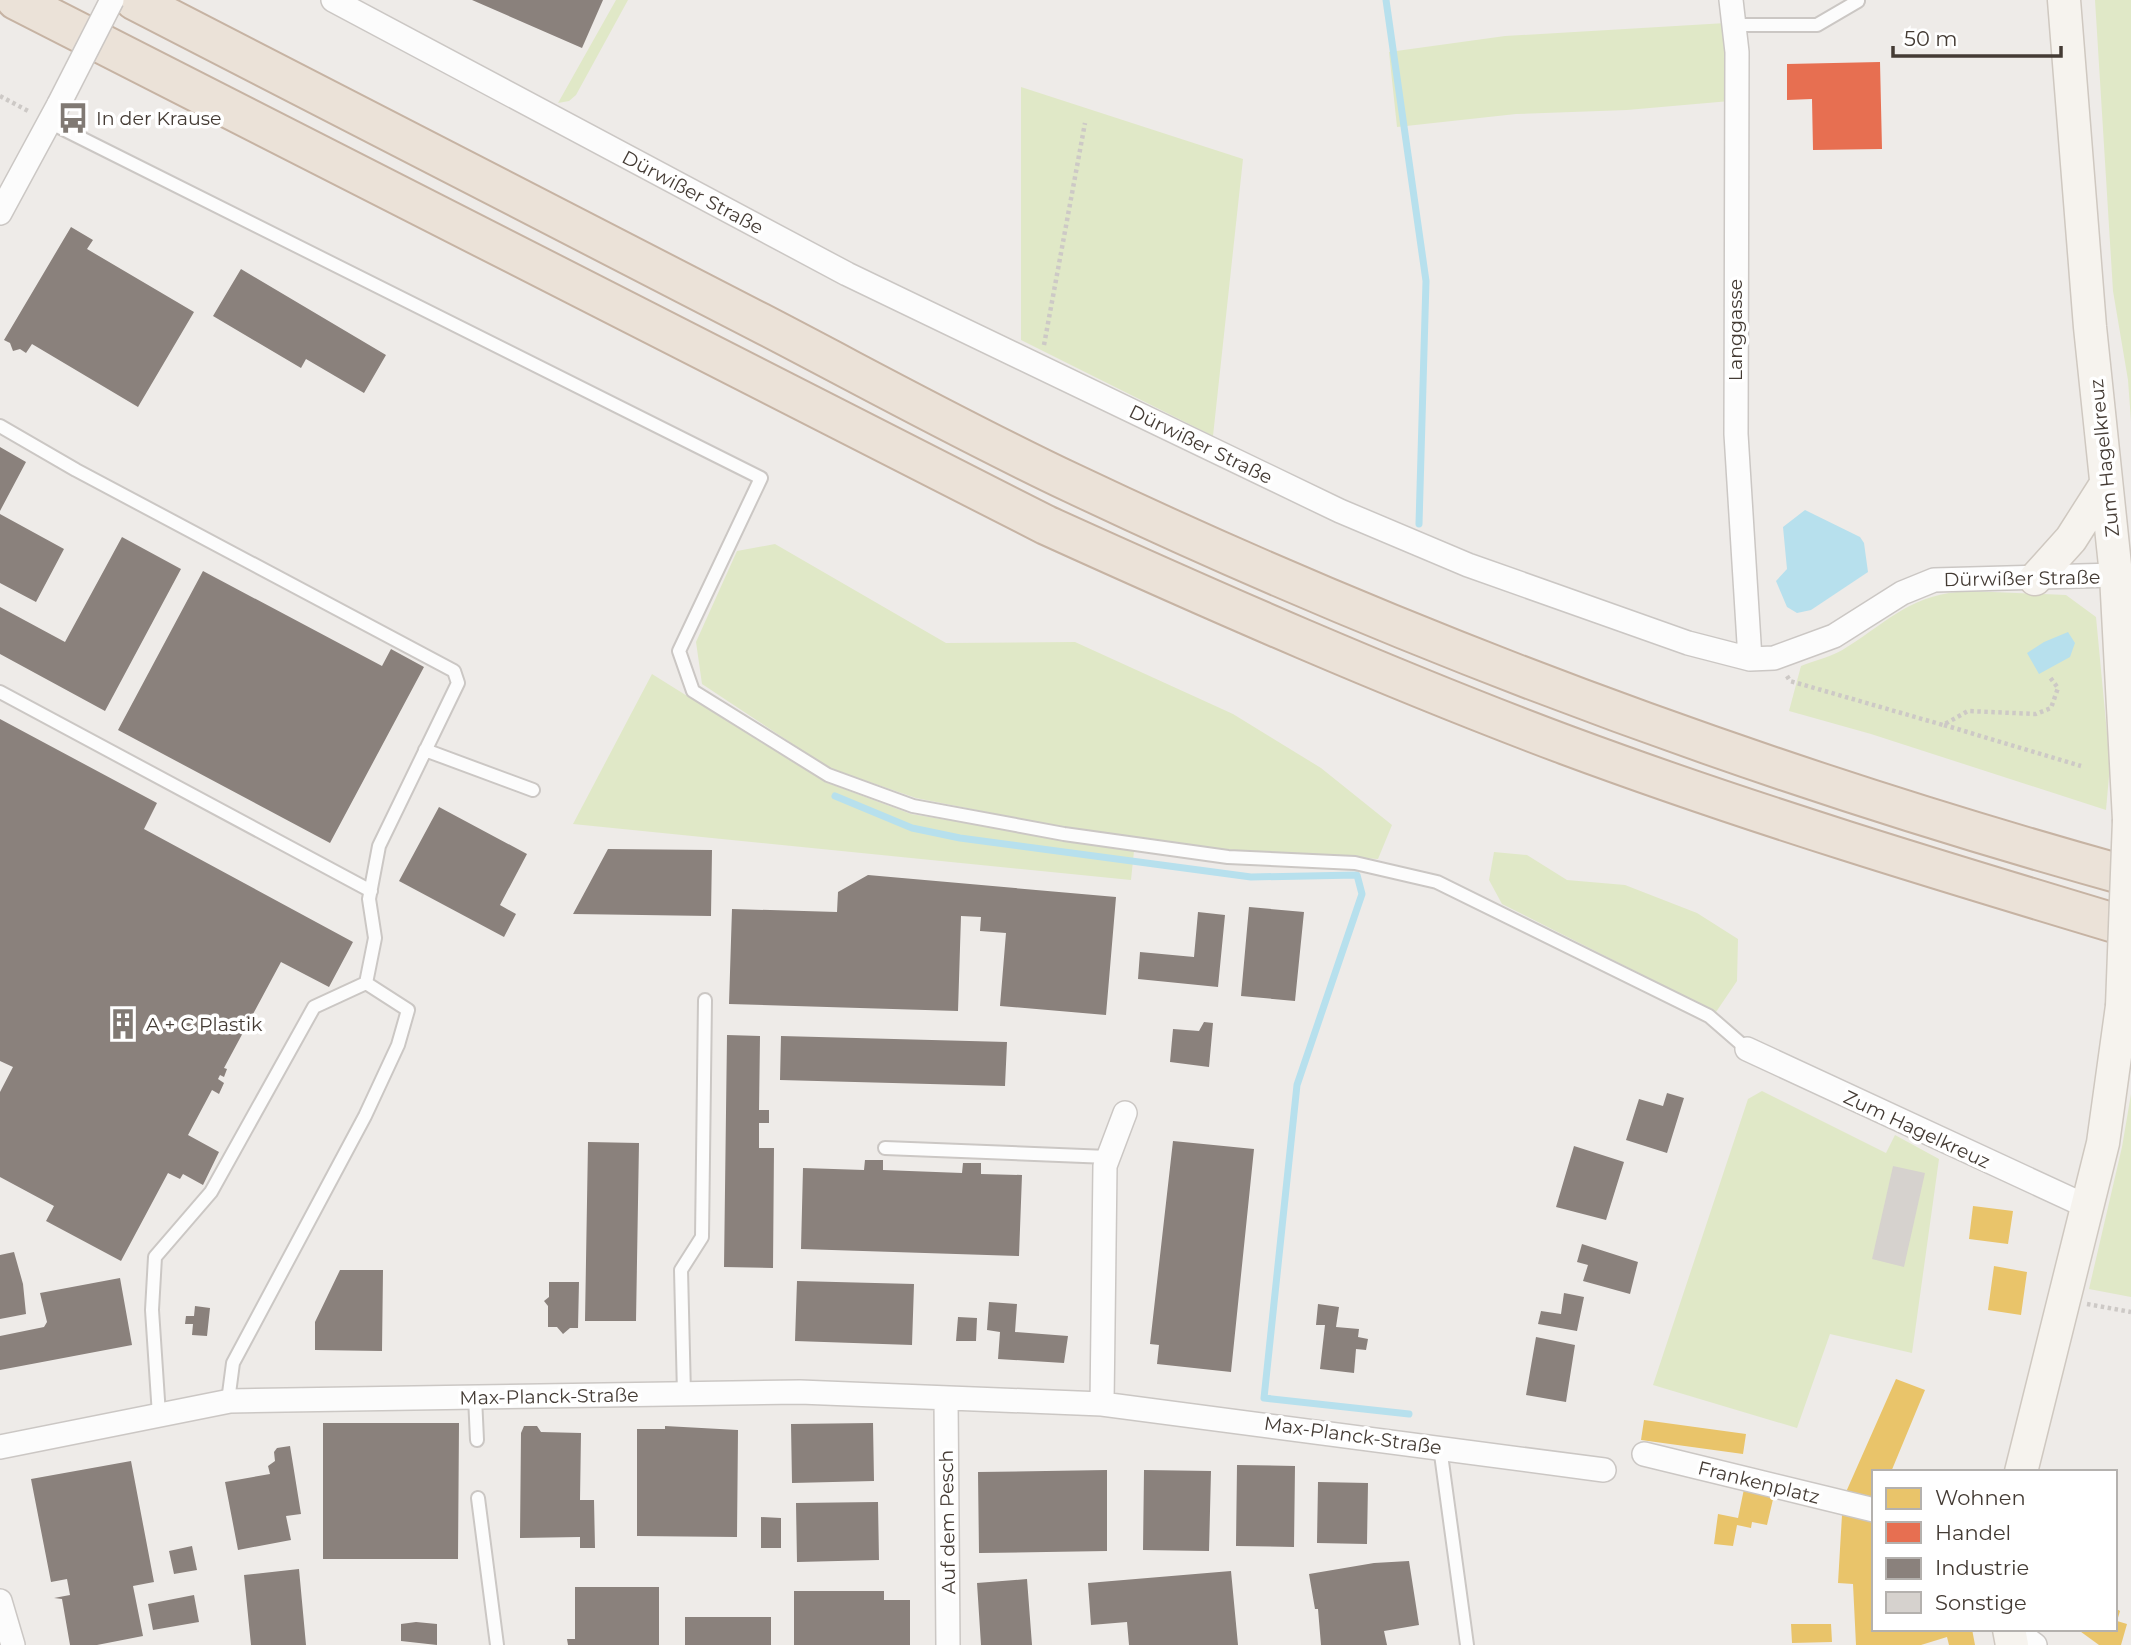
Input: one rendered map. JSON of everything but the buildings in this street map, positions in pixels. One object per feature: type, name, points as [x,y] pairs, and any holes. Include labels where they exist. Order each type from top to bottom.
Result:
[{"type":"highway","points":[[16,0],[1046,525],[1195,592],[1459,703],[1694,791],[1829,837],[2131,928]]},
{"type":"highway","points":[[134,0],[1069,482],[1344,605],[1489,664],[1709,746],[1856,796],[2131,877]]},
{"type":"street","points":[[0,213],[112,0]]},
{"type":"street","name":"Dürwißer Straße","points":[[333,0],[847,274],[1040,367],[1340,511],[1468,565],[1628,623],[1750,659],[1774,658],[1835,636],[1902,593],[1934,580],[2123,575]]},
{"type":"street","name":"Langgasse","points":[[1731,0],[1735,25],[1736,434],[1750,659]]},
{"type":"street","name":"Zum Hagelkreuz","points":[[2022,1470],[2066,1301],[2103,1143],[2122,1006],[2129,820],[2123,575],[2106,484],[2064,0]]},
{"type":"street","points":[[2035,579],[2071,539],[2106,484]]},
{"type":"street","name":"Zum Hagelkreuz","points":[[1746,1049],[2088,1207]]},
{"type":"street","points":[[1102,1404],[1105,1166],[1125,1113]]},
{"type":"street","name":"Max-Planck-Straße","points":[[0,1447],[228,1401],[800,1392],[1102,1404],[1604,1470]]},
{"type":"street","name":"Auf dem Pesch","points":[[946,1399],[948,1645]]},
{"type":"street","name":"Frankenplatz","points":[[1644,1454],[1872,1510]]},
{"type":"street","points":[[0,1601],[13,1645]]},
{"type":"street","points":[[2014,1631],[2035,1645]]},
{"type":"lane","points":[[1735,25],[1817,25],[1858,1]]},
{"type":"lane","points":[[54,113],[761,478],[679,651],[693,691],[828,775],[913,806],[1064,834],[1228,857],[1355,863],[1437,882],[1709,1016],[1746,1049]]},
{"type":"lane","points":[[0,426],[76,471],[454,671],[458,683],[379,846],[371,891],[375,938],[366,983]]},
{"type":"lane","points":[[0,692],[371,891]]},
{"type":"lane","points":[[425,750],[533,790]]},
{"type":"lane","points":[[228,1401],[233,1363],[365,1116],[398,1045],[408,1010],[366,983]]},
{"type":"lane","points":[[159,1415],[152,1310],[155,1257],[211,1192],[314,1007],[366,983]]},
{"type":"lane","points":[[684,1394],[681,1270],[702,1237],[705,1000]]},
{"type":"lane","points":[[886,1148],[1108,1157]]},
{"type":"lane","points":[[475,1397],[477,1440]]},
{"type":"lane","points":[[1440,1447],[1467,1645]]},
{"type":"lane","points":[[478,1498],[497,1645]]},
{"type":"path","points":[[0,96],[54,113]]},
{"type":"path","points":[[1040,367],[1085,123]]},
{"type":"path","points":[[1774,658],[1790,681],[2081,766]]},
{"type":"path","points":[[1944,725],[1968,711],[2036,715],[2051,708],[2058,688],[2049,676]]},
{"type":"path","points":[[2066,1301],[2131,1312]]},
{"type":"green space","points":[[616,0],[628,0],[576,95],[569,101],[558,103]]},
{"type":"green space","points":[[2095,0],[2131,0],[2131,421],[2128,380],[2113,291]]},
{"type":"green space","points":[[1726,23],[1730,101],[1627,110],[1516,114],[1397,127],[1389,52],[1505,36]]},
{"type":"green space","points":[[1021,87],[1243,159],[1213,436],[1021,340]]},
{"type":"green space","points":[[775,544],[946,643],[1075,642],[1233,714],[1321,768],[1392,825],[1378,859],[1187,847],[1062,827],[916,798],[829,768],[702,684],[696,642],[737,551]]},
{"type":"green space","points":[[1969,591],[2066,595],[2096,617],[2110,765],[2106,810],[1871,734],[1789,711],[1801,666],[1842,650],[1917,602],[1949,593]]},
{"type":"green space","points":[[652,674],[825,782],[911,814],[1134,851],[1131,880],[573,824]]},
{"type":"green space","points":[[1494,852],[1527,855],[1567,880],[1625,885],[1697,913],[1738,939],[1737,981],[1716,1012],[1502,904],[1489,880]]},
{"type":"green space","points":[[1762,1091],[1886,1153],[1895,1135],[1939,1159],[1912,1353],[1830,1334],[1797,1428],[1653,1385],[1748,1099]]},
{"type":"green space","points":[[2131,1094],[2131,1297],[2089,1289],[2122,1147]]},
{"type":"water","points":[[1805,510],[1860,537],[1864,543],[1868,572],[1811,610],[1797,613],[1787,607],[1776,581],[1787,569],[1783,527]]},
{"type":"water","points":[[2068,632],[2075,643],[2070,657],[2039,674],[2027,653]]},
{"type":"waterway","points":[[1386,0],[1426,281],[1419,524]]},
{"type":"waterway","points":[[835,796],[912,828],[960,838],[1251,877],[1357,875],[1362,894],[1297,1085],[1264,1398],[1409,1414]]},
{"type":"place","name":"In der Krause","points":[[73,118]]},
{"type":"place","name":"A + C Plastik","points":[[123,1024]]}]
